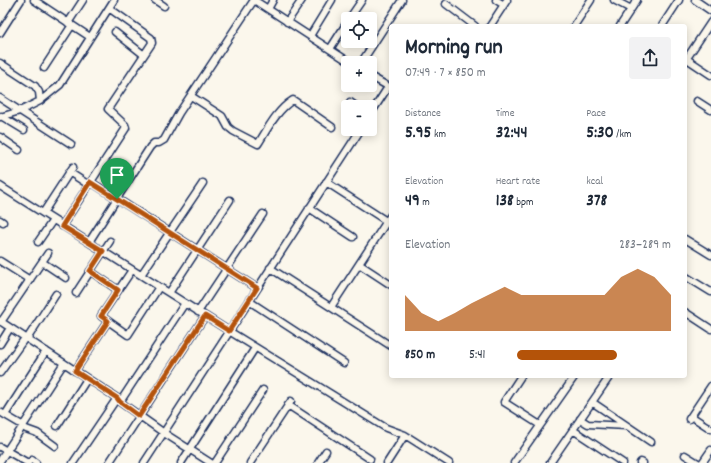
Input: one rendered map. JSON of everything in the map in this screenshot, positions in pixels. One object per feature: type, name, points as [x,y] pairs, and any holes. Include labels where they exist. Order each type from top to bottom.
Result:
[{"type":"street","points":[[0,33],[21,0]]},
{"type":"street","points":[[34,0],[90,37]]},
{"type":"street","points":[[44,68],[83,0]]},
{"type":"street","points":[[1,116],[20,111],[40,101],[60,86],[114,0]]},
{"type":"street","points":[[155,0],[164,6]]},
{"type":"street","points":[[89,242],[150,147],[154,143],[159,143],[164,140],[254,0],[341,57]]},
{"type":"street","points":[[268,9],[273,0]]},
{"type":"street","points":[[288,22],[302,0]]},
{"type":"street","points":[[310,36],[332,0]]},
{"type":"street","points":[[366,56],[402,0]]},
{"type":"street","points":[[491,24],[505,3],[496,0]]},
{"type":"street","points":[[575,24],[591,0]]},
{"type":"street","points":[[614,0],[631,9]]},
{"type":"street","points":[[621,24],[636,0]]},
{"type":"street","points":[[663,24],[679,0]]},
{"type":"street","points":[[695,0],[711,11]]},
{"type":"street","points":[[354,12],[360,1]]},
{"type":"street","points":[[446,4],[473,24]]},
{"type":"street","points":[[62,226],[126,128],[125,125],[108,109],[152,42],[151,38],[109,8]]},
{"type":"street","points":[[687,58],[711,22]]},
{"type":"street","points":[[114,32],[144,55]]},
{"type":"street","points":[[330,50],[341,33]]},
{"type":"street","points":[[687,61],[711,75]]},
{"type":"street","points":[[0,63],[35,86],[39,92],[40,101]]},
{"type":"street","points":[[377,80],[389,88],[377,105]]},
{"type":"street","points":[[191,96],[222,116],[228,127],[233,131],[258,144],[275,117],[287,104],[293,100],[332,126]]},
{"type":"street","points":[[0,98],[72,144]]},
{"type":"street","points":[[697,101],[711,110]]},
{"type":"street","points":[[1,116],[24,130]]},
{"type":"street","points":[[144,463],[356,136]]},
{"type":"street","points":[[0,137],[19,150]]},
{"type":"street","points":[[43,214],[71,169],[90,184],[170,232],[257,288]]},
{"type":"street","points":[[326,182],[389,222],[331,307]]},
{"type":"street","points":[[141,276],[203,183]]},
{"type":"street","points":[[0,186],[255,348],[386,428],[405,435],[449,463]]},
{"type":"street","points":[[169,294],[230,200]]},
{"type":"street","points":[[309,208],[353,237]]},
{"type":"street","points":[[198,312],[263,214]]},
{"type":"street","points":[[38,242],[52,220]]},
{"type":"street","points":[[687,240],[711,255]]},
{"type":"street","points":[[76,293],[110,241]]},
{"type":"street","points":[[48,253],[1,322],[87,378],[139,416],[211,463]]},
{"type":"street","points":[[0,261],[30,280]]},
{"type":"street","points":[[42,262],[66,278]]},
{"type":"street","points":[[359,264],[389,284]]},
{"type":"street","points":[[270,268],[389,345]]},
{"type":"street","points":[[132,270],[101,316],[128,335],[159,287]]},
{"type":"street","points":[[90,271],[118,290]]},
{"type":"street","points":[[687,277],[711,292]]},
{"type":"street","points":[[0,373],[56,294]]},
{"type":"street","points":[[249,301],[344,363]]},
{"type":"street","points":[[73,463],[119,400],[185,303]]},
{"type":"street","points":[[687,313],[711,329]]},
{"type":"street","points":[[109,463],[205,316]]},
{"type":"street","points":[[75,371],[108,321]]},
{"type":"street","points":[[0,344],[10,328]]},
{"type":"street","points":[[181,463],[255,348]]},
{"type":"street","points":[[46,351],[2,413],[26,429],[37,433],[55,446]]},
{"type":"street","points":[[0,461],[22,425],[64,363]]},
{"type":"street","points":[[57,426],[87,378]]},
{"type":"street","points":[[520,378],[504,402],[540,425]]},
{"type":"street","points":[[514,463],[574,378]]},
{"type":"street","points":[[550,463],[609,378]]},
{"type":"street","points":[[711,386],[690,418],[711,429]]},
{"type":"street","points":[[215,463],[263,390]]},
{"type":"street","points":[[592,402],[651,442]]},
{"type":"street","points":[[250,463],[289,403],[370,459]]},
{"type":"street","points":[[580,419],[588,424],[627,426]]},
{"type":"street","points":[[573,430],[623,463]]},
{"type":"street","points":[[387,463],[405,435]]},
{"type":"street","points":[[0,447],[34,462]]},
{"type":"street","points":[[702,463],[711,450]]},
{"type":"street","points":[[318,463],[326,451]]},
{"type":"street","points":[[685,455],[698,463]]},
{"type":"route","points":[[90,182],[117,199],[257,288],[229,331],[205,316],[139,416],[117,398],[75,371],[108,321],[101,316],[118,290],[90,271],[103,251],[62,226],[90,182]]}]
